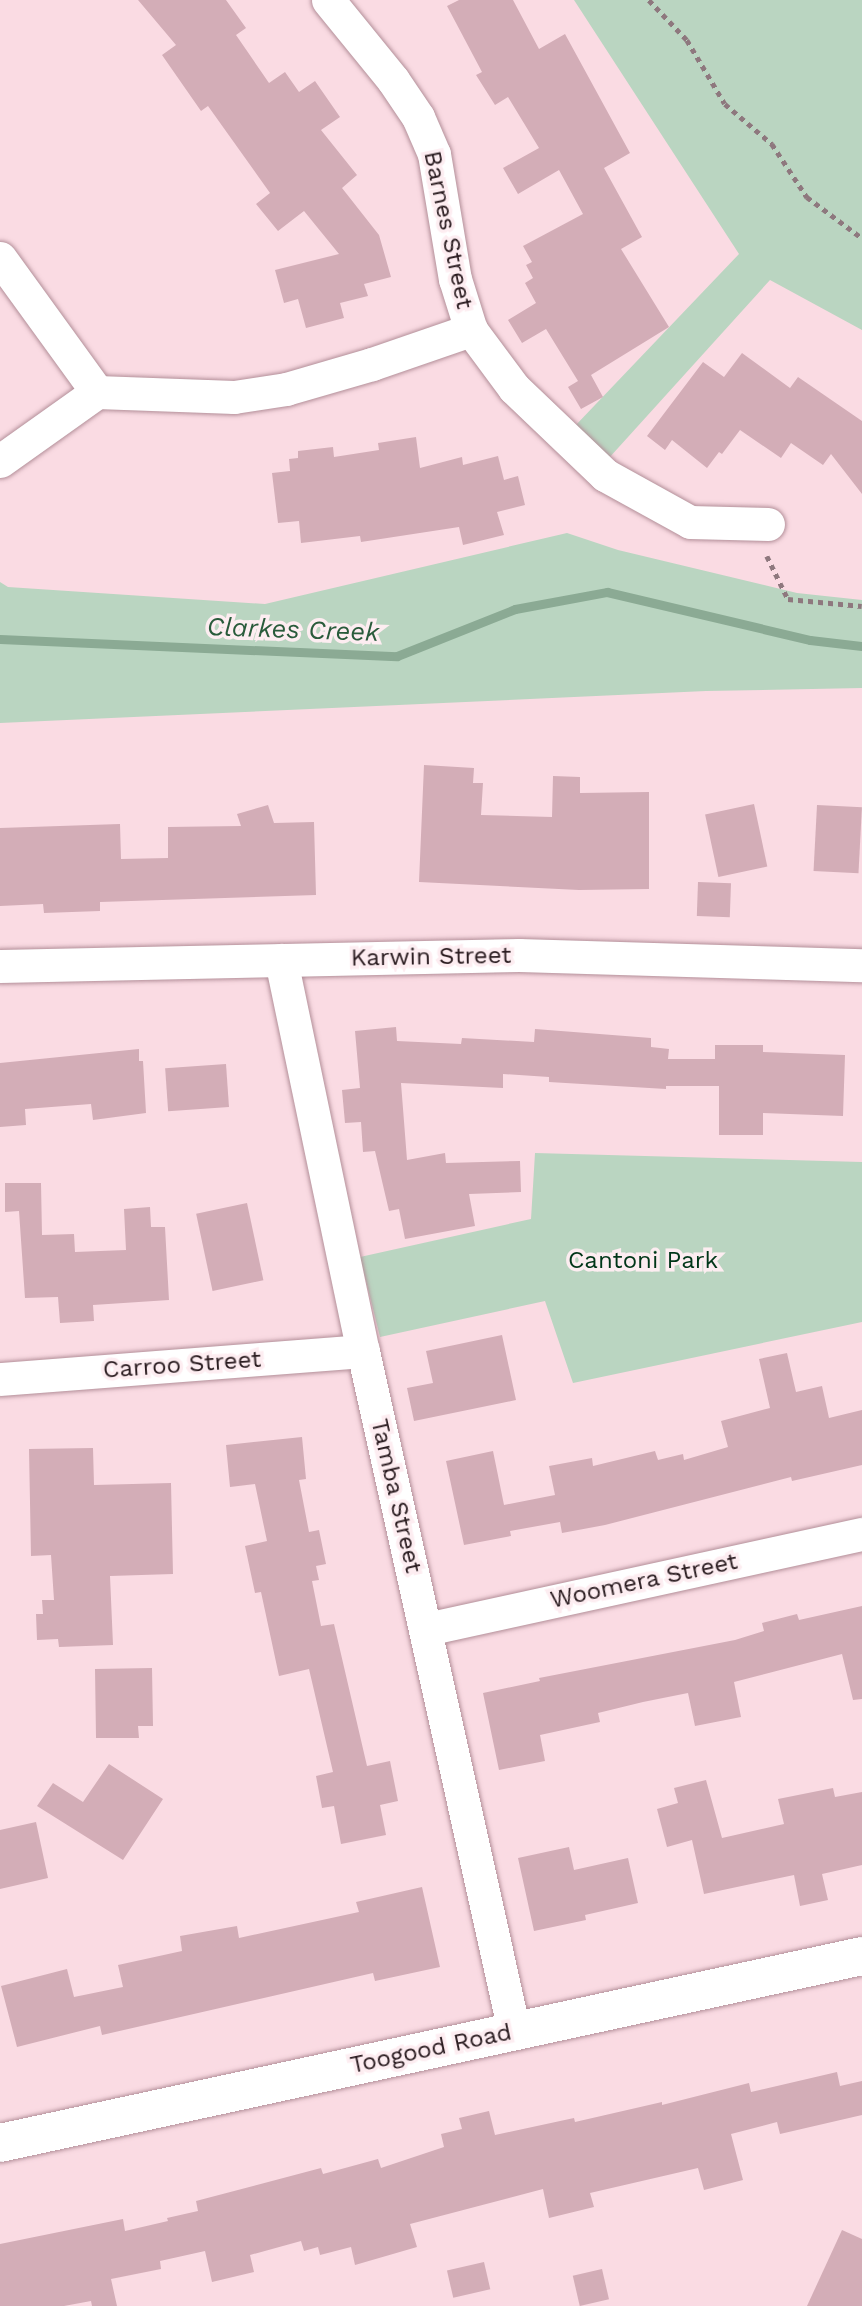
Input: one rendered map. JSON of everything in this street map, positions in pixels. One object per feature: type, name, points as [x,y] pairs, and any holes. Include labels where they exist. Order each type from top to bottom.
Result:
[{"type":"street","name":"Barnes Street","points":[[328,0],[393,80],[418,117],[435,154],[455,279],[471,330],[514,388],[605,475],[690,523],[759,524]]},
{"type":"street","points":[[0,258],[97,391]]},
{"type":"street","points":[[0,461],[97,391],[234,397],[286,389],[372,364],[471,330]]},
{"type":"street","name":"Karwin Street","points":[[0,966],[519,955],[862,965]]},
{"type":"street","name":"Tamba Street","points":[[281,960],[363,1351],[514,2031]]},
{"type":"street","name":"Carroo Street","points":[[0,1378],[363,1351]]},
{"type":"street","name":"Woomera Street","points":[[426,1629],[862,1534]]},
{"type":"street","name":"Toogood Road","points":[[0,2143],[862,1956]]},
{"type":"path","points":[[649,0],[687,40],[725,104],[772,144],[807,197],[862,238]]},
{"type":"path","points":[[759,524],[788,599],[862,606]]},
{"type":"green space","points":[[574,0],[862,0],[862,330],[770,280],[609,458],[574,427],[739,254]]},
{"type":"green space","points":[[567,533],[618,550],[797,593],[862,600],[862,688],[706,691],[0,723],[0,582],[8,587],[265,604]]},
{"type":"green space","name":"Cantoni Park","points":[[535,1153],[862,1162],[862,1322],[573,1383],[545,1301],[380,1337],[360,1257],[531,1219]]},
{"type":"building","points":[[138,0],[226,0],[246,28],[236,35],[269,83],[285,72],[299,92],[315,81],[340,117],[321,130],[357,175],[342,188],[379,235],[391,277],[364,284],[368,296],[340,303],[344,318],[306,328],[298,299],[284,303],[275,270],[339,254],[304,211],[278,231],[256,204],[270,193],[208,106],[201,111],[162,55],[176,45]]},
{"type":"building","points":[[459,0],[513,0],[539,49],[565,34],[630,153],[604,168],[642,237],[621,249],[669,327],[591,375],[603,397],[581,409],[568,387],[578,381],[546,329],[522,343],[508,320],[536,303],[525,283],[533,278],[526,265],[532,262],[523,246],[583,214],[559,170],[518,194],[503,168],[539,148],[508,97],[495,105],[476,75],[482,72],[447,6]]},
{"type":"building","points":[[742,353],[790,388],[798,377],[862,421],[862,494],[831,454],[823,465],[791,443],[781,458],[740,430],[722,454],[719,452],[707,468],[672,440],[665,450],[647,436],[703,362],[724,377]]},
{"type":"building","points":[[416,437],[420,468],[462,457],[463,465],[498,456],[504,480],[518,476],[525,505],[497,512],[504,535],[463,545],[459,527],[361,542],[360,536],[301,543],[299,521],[278,523],[272,473],[290,471],[289,459],[298,458],[298,451],[333,447],[334,457],[379,450],[378,443]]},
{"type":"building","points":[[424,765],[474,768],[473,783],[483,783],[481,815],[552,817],[553,776],[580,777],[580,793],[649,792],[649,889],[579,890],[419,882]]},
{"type":"building","points":[[754,804],[767,867],[718,877],[705,814]]},
{"type":"building","points":[[268,805],[274,823],[314,822],[316,895],[100,902],[100,911],[44,913],[43,904],[0,906],[0,828],[120,824],[121,859],[168,858],[168,827],[241,826],[237,814]]},
{"type":"building","points":[[817,805],[862,807],[858,873],[814,871]]},
{"type":"building","points":[[698,882],[731,883],[730,917],[697,916]]},
{"type":"building","points":[[396,1027],[397,1041],[461,1044],[462,1038],[534,1042],[535,1029],[651,1038],[651,1047],[669,1049],[668,1059],[715,1059],[715,1045],[763,1045],[763,1052],[845,1055],[843,1116],[763,1113],[763,1135],[719,1135],[719,1086],[666,1086],[666,1089],[549,1082],[549,1077],[503,1074],[503,1088],[401,1083],[407,1160],[445,1153],[446,1163],[520,1161],[521,1192],[469,1194],[475,1226],[405,1239],[399,1209],[389,1211],[375,1151],[363,1152],[361,1122],[345,1123],[342,1090],[360,1088],[355,1031]]},
{"type":"building","points":[[139,1049],[139,1061],[143,1061],[146,1113],[93,1120],[91,1104],[25,1109],[26,1125],[0,1127],[0,1063]]},
{"type":"building","points":[[226,1064],[229,1107],[168,1111],[165,1068]]},
{"type":"building","points":[[5,1183],[41,1183],[42,1235],[74,1234],[75,1252],[126,1250],[124,1209],[150,1207],[151,1227],[165,1227],[169,1300],[93,1305],[94,1321],[60,1323],[58,1297],[25,1298],[19,1211],[5,1212]]},
{"type":"building","points":[[247,1203],[263,1280],[213,1291],[196,1214]]},
{"type":"building","points":[[502,1335],[516,1400],[414,1421],[407,1388],[433,1383],[426,1351]]},
{"type":"building","points":[[787,1353],[796,1392],[822,1386],[829,1418],[862,1410],[862,1465],[792,1481],[791,1477],[605,1525],[562,1533],[560,1522],[510,1531],[511,1536],[464,1545],[446,1461],[493,1451],[504,1505],[555,1495],[549,1466],[592,1458],[593,1466],[655,1451],[658,1460],[683,1454],[684,1460],[728,1447],[721,1421],[770,1408],[759,1359]]},
{"type":"building","points":[[302,1437],[306,1479],[299,1480],[309,1532],[319,1530],[326,1564],[316,1566],[319,1580],[312,1581],[321,1626],[334,1624],[367,1766],[390,1761],[398,1801],[380,1805],[386,1835],[341,1844],[334,1806],[322,1808],[316,1776],[333,1772],[309,1669],[279,1676],[261,1592],[255,1593],[245,1546],[267,1541],[255,1484],[230,1487],[226,1445]]},
{"type":"building","points":[[93,1448],[94,1485],[171,1483],[173,1574],[110,1576],[113,1645],[59,1647],[58,1639],[37,1640],[36,1614],[43,1614],[42,1600],[54,1600],[51,1555],[31,1556],[29,1449]]},
{"type":"building","points":[[862,1606],[862,1699],[853,1700],[842,1654],[734,1682],[741,1717],[695,1726],[688,1693],[643,1702],[598,1713],[600,1722],[540,1735],[545,1761],[499,1770],[483,1693],[540,1681],[539,1678],[735,1640],[764,1631],[762,1623],[797,1614],[799,1620]]},
{"type":"building","points":[[152,1668],[153,1726],[138,1726],[139,1738],[96,1738],[95,1669]]},
{"type":"building","points":[[109,1764],[163,1799],[123,1860],[37,1806],[53,1783],[83,1802]]},
{"type":"building","points":[[706,1780],[722,1838],[784,1824],[778,1799],[833,1788],[835,1797],[862,1792],[862,1865],[822,1874],[828,1900],[800,1906],[794,1875],[704,1894],[692,1840],[667,1847],[657,1809],[678,1803],[674,1788]]},
{"type":"building","points":[[36,1822],[48,1878],[0,1889],[0,1830]]},
{"type":"building","points":[[569,1847],[574,1870],[628,1858],[638,1903],[585,1915],[586,1920],[534,1931],[518,1858]]},
{"type":"building","points":[[422,1887],[440,1967],[375,1981],[373,1973],[102,2035],[100,2026],[17,2047],[1,1986],[67,1969],[74,1997],[123,1987],[118,1965],[182,1951],[180,1936],[237,1926],[239,1938],[359,1912],[356,1902]]},
{"type":"building","points":[[837,2072],[840,2086],[862,2081],[862,2115],[780,2134],[777,2122],[731,2134],[743,2180],[704,2190],[698,2168],[590,2193],[594,2207],[549,2218],[543,2189],[410,2224],[417,2247],[355,2265],[351,2247],[320,2255],[318,2247],[304,2251],[301,2241],[250,2255],[254,2272],[212,2282],[205,2251],[160,2261],[161,2269],[111,2279],[117,2306],[92,2306],[91,2301],[64,2306],[0,2306],[0,2244],[123,2219],[125,2231],[168,2221],[167,2218],[198,2211],[196,2201],[321,2168],[323,2174],[378,2159],[381,2168],[444,2147],[441,2134],[462,2129],[459,2118],[489,2111],[495,2135],[574,2118],[575,2122],[662,2102],[662,2105],[749,2083],[751,2092]]},
{"type":"building","points":[[842,2230],[862,2239],[862,2306],[807,2306]]},
{"type":"building","points":[[484,2262],[490,2289],[453,2298],[447,2271]]},
{"type":"building","points":[[602,2269],[609,2299],[580,2306],[573,2276]]},
{"type":"waterway","name":"Clarkes Creek","points":[[0,639],[397,656],[515,609],[607,592],[810,640],[862,646]]}]
